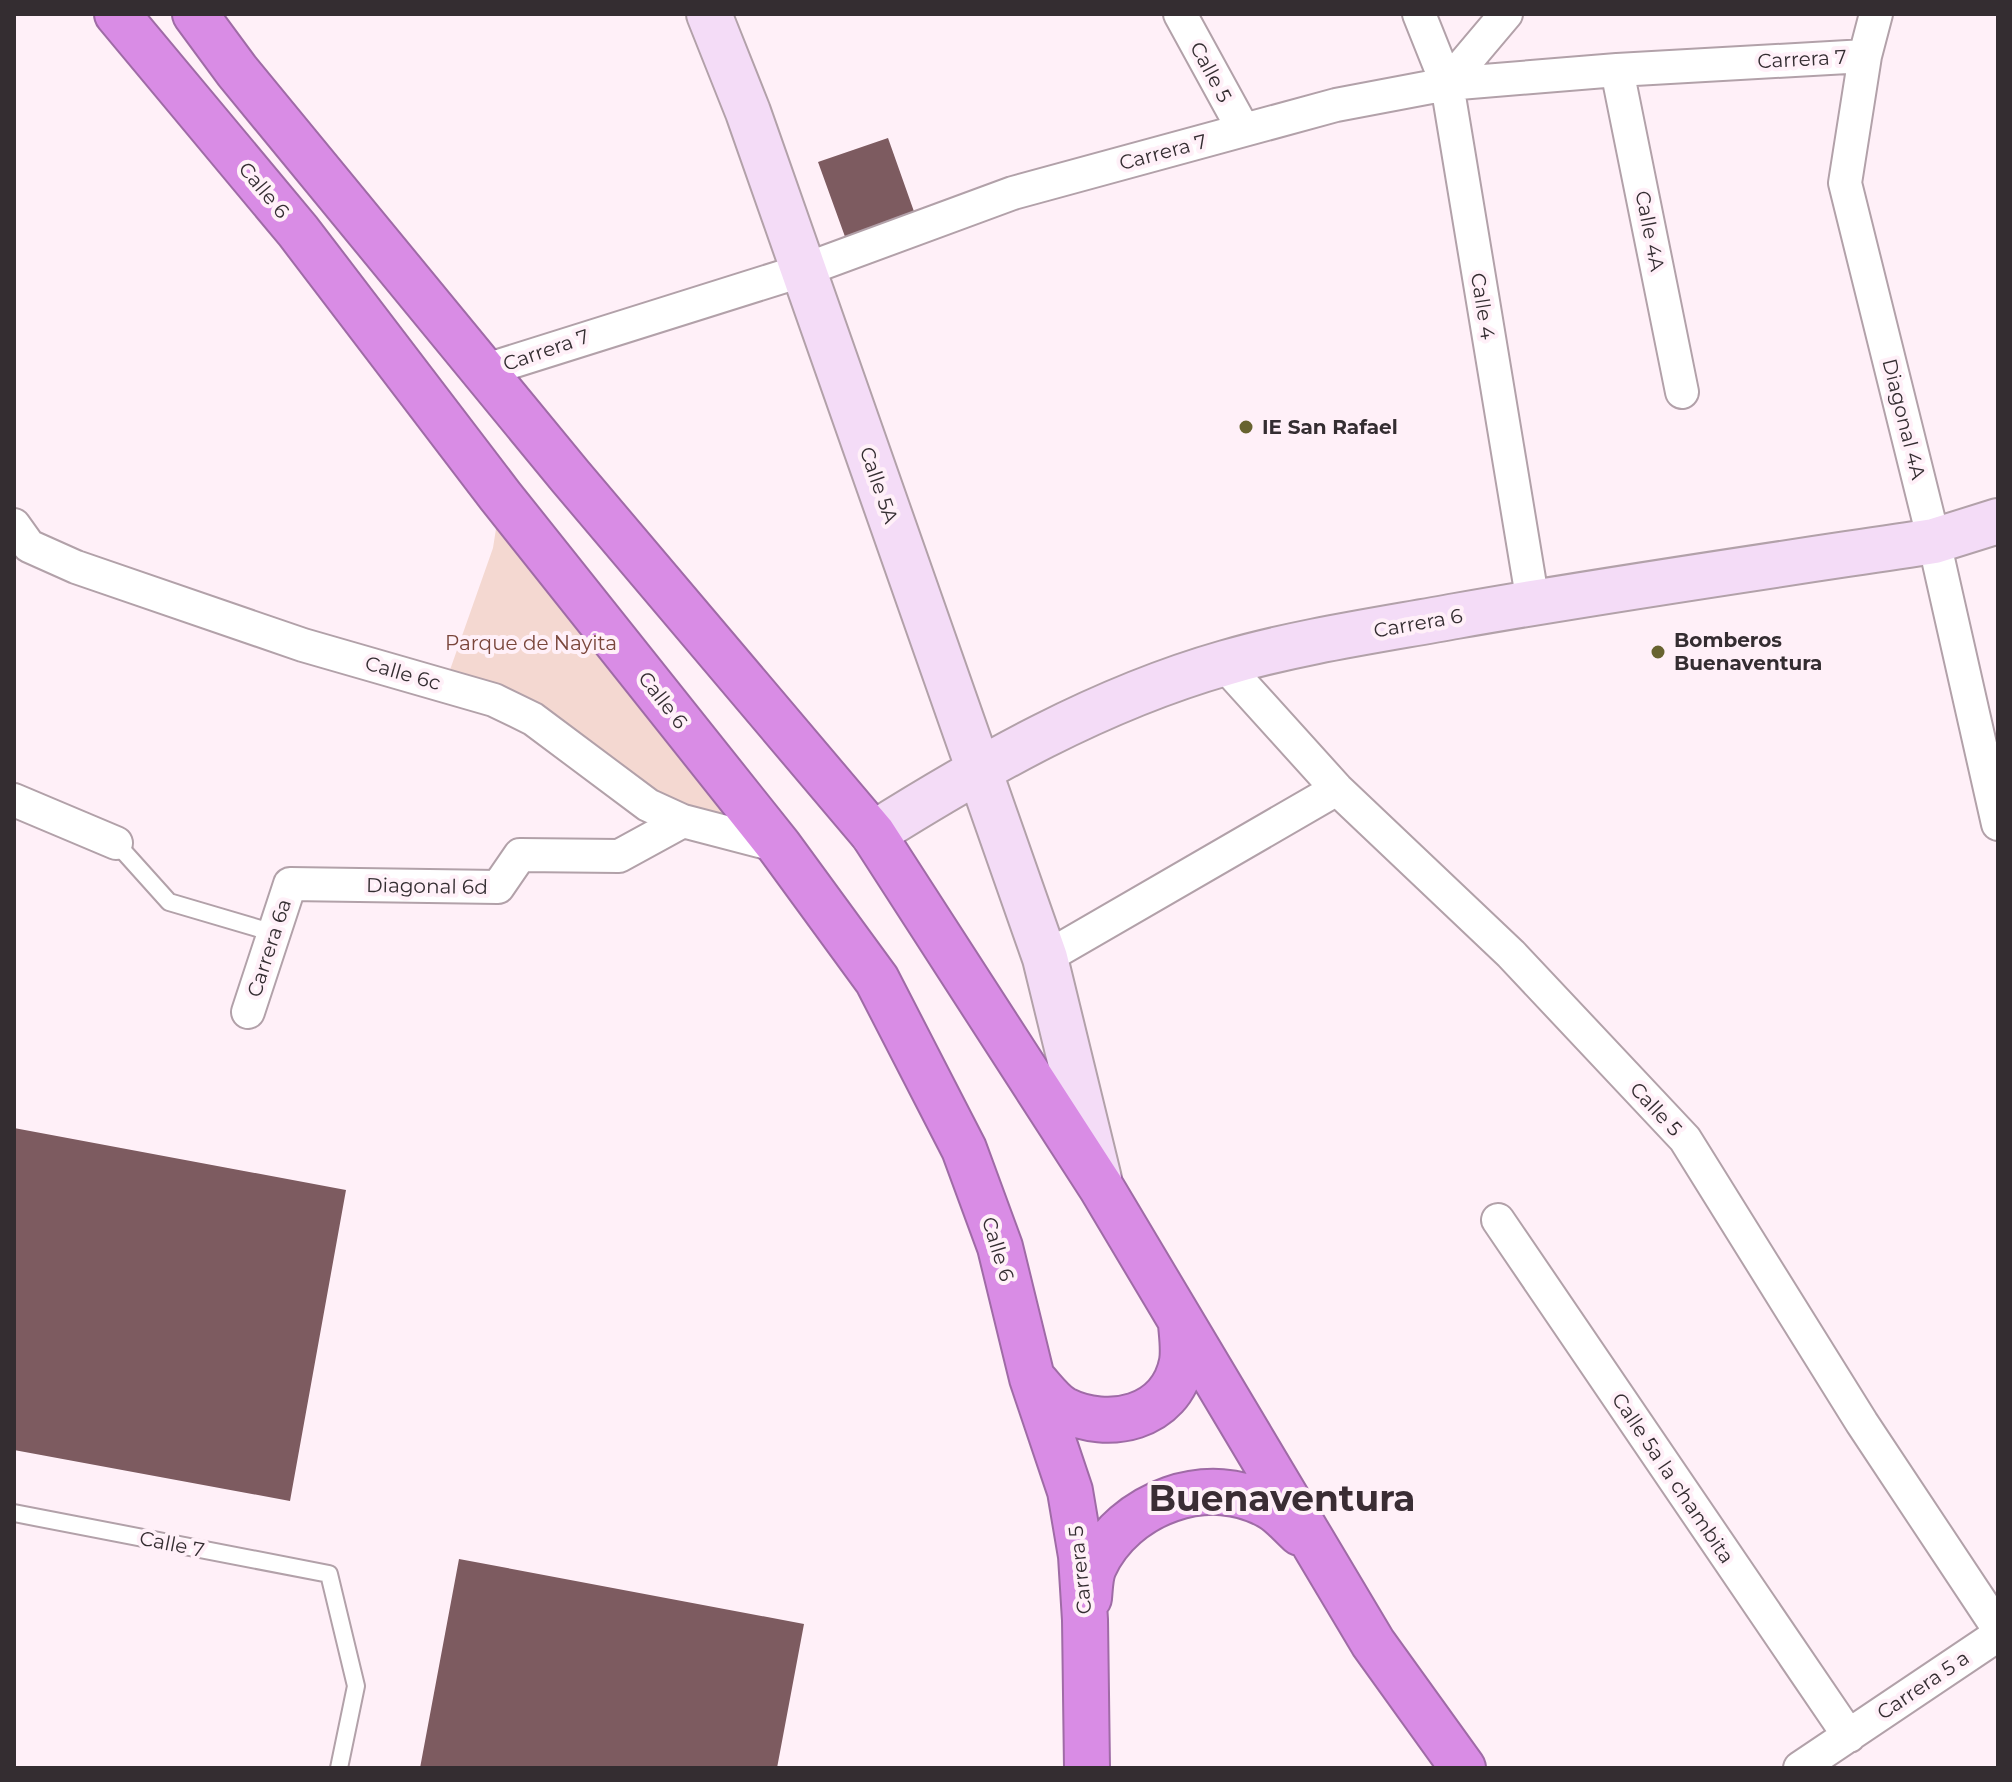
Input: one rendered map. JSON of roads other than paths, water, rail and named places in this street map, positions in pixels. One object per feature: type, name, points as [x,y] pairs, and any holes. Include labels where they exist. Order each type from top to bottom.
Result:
[{"type":"highway","name":"Calle 6","points":[[117,14],[298,231],[501,497],[779,846],[877,980],[964,1149],[1000,1247],[1032,1378]]},
{"type":"highway","points":[[195,14],[237,71],[486,370],[570,476],[873,834],[1101,1187],[1373,1643],[1463,1768]]},
{"type":"highway","points":[[1032,1378],[1059,1407],[1095,1422],[1132,1418],[1165,1396],[1171,1385],[1182,1362],[1181,1324]]},
{"type":"highway","name":"Carrera 5","points":[[1032,1378],[1070,1491],[1081,1556],[1087,1768]]},
{"type":"highway","points":[[1085,1620],[1094,1568],[1123,1525],[1169,1497],[1221,1491],[1271,1508],[1311,1542]]},
{"type":"main road","name":"Calle 5A","points":[[709,14],[748,112],[1045,958]]},
{"type":"main road","name":"Carrera 6","points":[[873,834],[978,768],[1127,698],[1223,663],[1305,643],[1533,603],[1934,541],[1998,521]]},
{"type":"main road","points":[[1045,958],[1101,1187]]},
{"type":"street","name":"Calle 5","points":[[1180,14],[1243,129]]},
{"type":"street","name":"Calle 4","points":[[1419,14],[1447,84],[1533,603]]},
{"type":"street","points":[[1447,84],[1506,14]]},
{"type":"street","name":"Diagonal 4A","points":[[1876,14],[1865,56],[1845,183],[1934,541],[1998,824]]},
{"type":"street","name":"Carrera 7","points":[[486,370],[804,270],[1013,193],[1336,105],[1447,84],[1617,70],[1865,56]]},
{"type":"street","name":"Calle 4A","points":[[1617,70],[1682,392]]},
{"type":"street","name":"Calle 6c","points":[[14,525],[29,546],[76,567],[303,645],[494,700],[533,719],[648,805],[683,821],[779,846]]},
{"type":"street","name":"Calle 5","points":[[1223,663],[1337,789],[1511,954],[1685,1139],[1862,1423],[1998,1628]]},
{"type":"street","points":[[1045,958],[1337,789]]},
{"type":"street","points":[[14,800],[116,843]]},
{"type":"street","name":"Diagonal 6d","points":[[290,884],[498,887],[520,855],[619,856],[683,821]]},
{"type":"street","name":"Carrera 6a","points":[[248,1012],[290,884]]},
{"type":"street","name":"Calle 5a la chambita","points":[[1498,1220],[1849,1736]]},
{"type":"street","name":"Carrera 5 a","points":[[1800,1768],[1998,1635]]},
{"type":"lane","points":[[116,843],[169,902],[274,933]]},
{"type":"lane","name":"Calle 7","points":[[14,1513],[329,1574],[356,1686],[339,1768]]},
{"type":"place","name":"IE San Rafael","points":[[1246,427]]},
{"type":"place","name":"Bomberos Buenaventura","points":[[1658,652]]},
{"type":"district","name":"Buenaventura","points":[[1282,1498]]},
{"type":"park label","name":"Parque de Nayita","points":[[531,643]]}]
